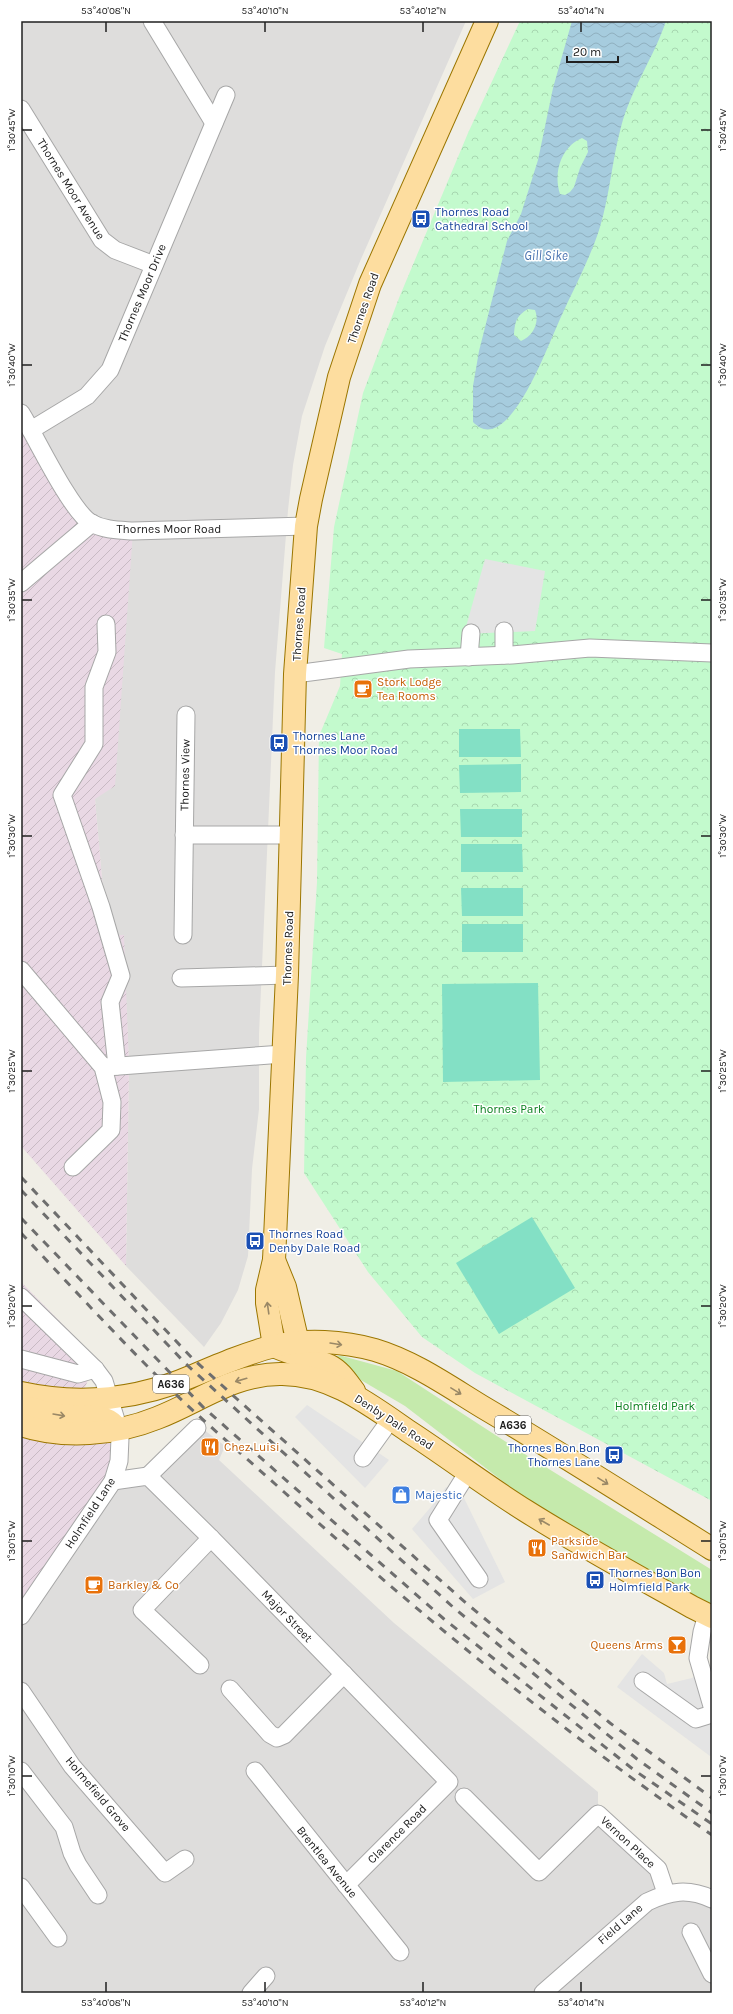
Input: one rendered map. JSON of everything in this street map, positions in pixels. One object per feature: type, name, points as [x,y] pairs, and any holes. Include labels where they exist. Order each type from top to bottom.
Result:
[{"type":"main road","name":"Thornes Road","points":[[288,1348],[292,1309],[274,1260],[287,975],[292,835],[295,674],[306,526],[316,474],[339,377],[370,284],[487,21]]},
{"type":"main road","name":"A636","points":[[21,1393],[52,1399],[110,1398],[146,1392],[195,1375],[230,1360],[288,1348],[331,1343],[376,1350],[418,1369],[530,1436],[712,1549]]},
{"type":"main road","points":[[280,1374],[288,1348]]},
{"type":"main road","name":"A636","points":[[288,1348],[330,1366],[342,1376],[360,1398]]},
{"type":"main road","name":"Denby Dale Road","points":[[21,1425],[54,1433],[119,1430],[157,1418],[227,1384],[254,1376],[280,1374],[301,1375],[321,1380],[360,1398],[526,1511],[710,1616]]},
{"type":"main road","points":[[21,1405],[36,1411],[68,1416],[98,1417],[110,1421],[119,1430]]},
{"type":"street","points":[[152,21],[214,123]]},
{"type":"street","name":"Thornes Moor Drive","points":[[31,430],[78,403],[95,389],[110,370],[226,95]]},
{"type":"street","name":"Thornes Moor Avenue","points":[[21,109],[102,240],[115,250],[154,265]]},
{"type":"street","name":"Thornes Moor Road","points":[[21,413],[73,504],[92,523],[110,529],[133,531],[306,526]]},
{"type":"street","points":[[21,583],[92,523]]},
{"type":"street","points":[[73,1167],[111,1130],[112,1102],[110,1067],[110,1002],[121,976],[101,907],[62,795],[94,744],[94,687],[107,652],[106,624]]},
{"type":"street","points":[[504,631],[504,655]]},
{"type":"street","points":[[469,657],[471,634]]},
{"type":"street","points":[[295,674],[408,659],[504,655],[590,648],[712,653]]},
{"type":"street","name":"Thornes View","points":[[183,936],[186,715]]},
{"type":"street","points":[[184,835],[292,835]]},
{"type":"street","points":[[21,970],[110,1067]]},
{"type":"street","points":[[181,978],[287,975]]},
{"type":"street","points":[[110,1067],[283,1054]]},
{"type":"street","name":"Holmfield Lane","points":[[21,1298],[95,1369],[104,1381],[119,1430],[119,1461],[114,1481],[23,1608]]},
{"type":"street","points":[[21,1359],[78,1374],[95,1369]]},
{"type":"street","points":[[364,1458],[391,1419]]},
{"type":"street","points":[[114,1481],[148,1476],[197,1428]]},
{"type":"street","points":[[468,1472],[438,1520],[479,1579]]},
{"type":"street","name":"Major Street","points":[[148,1476],[211,1538],[449,1782]]},
{"type":"street","points":[[200,1665],[142,1610],[211,1538]]},
{"type":"street","points":[[710,1616],[702,1632],[698,1658],[712,1706]]},
{"type":"street","points":[[230,1689],[270,1734],[276,1738],[284,1735],[344,1674]]},
{"type":"street","points":[[643,1681],[696,1719],[712,1714]]},
{"type":"street","name":"Holmefield Grove","points":[[21,1691],[72,1766],[165,1873],[185,1859]]},
{"type":"street","points":[[21,1771],[64,1827],[72,1853],[78,1865],[98,1895]]},
{"type":"street","name":"Brentlea Avenue","points":[[255,1771],[400,1952]]},
{"type":"street","name":"Clarence Road","points":[[346,1885],[449,1782]]},
{"type":"street","name":"Vernon Place","points":[[464,1797],[539,1872],[598,1814],[658,1869],[666,1893]]},
{"type":"street","points":[[21,1886],[58,1938]]},
{"type":"street","name":"Field Lane","points":[[543,1993],[621,1922],[647,1902],[666,1893],[699,1893],[712,1899]]},
{"type":"street","points":[[691,1932],[711,1969]]},
{"type":"street","points":[[251,1993],[266,1976]]},
{"type":"shaded area","points":[[21,21],[466,21],[361,259],[325,346],[302,416],[293,465],[288,510],[275,672],[259,1034],[259,1109],[252,1169],[248,1256],[238,1290],[221,1323],[204,1347],[126,1266],[129,1065],[123,935],[107,936],[95,799],[92,523],[21,413]]},
{"type":"shaded area","points":[[21,413],[84,517],[133,531],[115,786],[95,799],[107,935],[124,935],[129,1065],[126,1266],[21,1146]]},
{"type":"shaded area","points":[[485,559],[545,571],[535,631],[464,634]]},
{"type":"shaded area","points":[[21,1282],[97,1359],[80,1399],[21,1393]]},
{"type":"shaded area","points":[[307,1405],[389,1460],[365,1488],[295,1417]]},
{"type":"shaded area","points":[[21,1425],[110,1431],[119,1461],[21,1616]]},
{"type":"shaded area","points":[[203,1429],[225,1446],[219,1460],[394,1623],[598,1792],[598,1814],[658,1869],[666,1893],[712,1907],[712,1993],[21,1993],[21,1616],[113,1481],[148,1476]]},
{"type":"shaded area","points":[[446,1487],[464,1498],[505,1582],[473,1599],[412,1529]]},
{"type":"shaded area","points":[[642,1654],[664,1673],[667,1684],[692,1678],[712,1666],[712,1755],[710,1756],[617,1687]]},
{"type":"green space","name":"Thornes Park","points":[[520,21],[712,21],[712,1501],[475,1373],[422,1337],[368,1272],[304,1173],[306,1058],[317,882],[319,736],[340,686],[342,654],[324,648],[334,527],[363,393],[399,298],[468,133]]},
{"type":"green space","points":[[459,729],[520,729],[521,757],[459,757]]},
{"type":"green space","points":[[521,764],[521,792],[460,793],[459,765]]},
{"type":"green space","points":[[460,809],[522,809],[522,837],[461,837]]},
{"type":"green space","points":[[461,844],[522,844],[523,872],[461,872]]},
{"type":"green space","points":[[461,888],[523,888],[523,916],[462,916]]},
{"type":"green space","points":[[462,924],[523,924],[523,952],[462,952]]},
{"type":"green space","points":[[538,983],[540,1080],[443,1082],[442,984]]},
{"type":"green space","points":[[532,1217],[575,1288],[499,1334],[456,1263]]},
{"type":"green space","points":[[320,1356],[342,1356],[397,1371],[523,1453],[712,1570],[712,1606],[630,1562],[517,1492],[405,1406]]},
{"type":"water","name":"Gill Sike","points":[[572,21],[666,21],[625,113],[618,139],[609,190],[600,227],[587,262],[542,361],[525,394],[507,419],[497,427],[484,429],[473,422],[473,386],[479,351],[507,241],[521,214],[538,160],[553,88]],"holes":[[[582,138],[587,141],[588,152],[580,168],[574,187],[565,195],[560,194],[558,186],[558,169],[560,162],[569,148]],[[528,309],[535,310],[537,320],[529,336],[521,341],[514,335],[515,326],[521,314]]]},
{"type":"railway","points":[[21,1177],[192,1358],[237,1399],[466,1603],[610,1723],[712,1798]]},
{"type":"railway","points":[[21,1190],[186,1364],[454,1608],[637,1759],[712,1813]]},
{"type":"railway","points":[[21,1218],[204,1408],[444,1619],[634,1770],[712,1824]]},
{"type":"railway","points":[[21,1233],[173,1392],[335,1538],[492,1671],[600,1755],[712,1835]]},
{"type":"place","name":"Thornes Road Cathedral School","points":[[421,219]]},
{"type":"place","name":"Stork Lodge Tea Rooms","points":[[363,689]]},
{"type":"place","name":"Thornes Lane Thornes Moor Road","points":[[279,743]]},
{"type":"place","name":"Thornes Road Denby Dale Road","points":[[255,1241]]},
{"type":"place","name":"Chez Luisi","points":[[210,1447]]},
{"type":"place","name":"Thornes Bon Bon Thornes Lane","points":[[614,1455]]},
{"type":"place","name":"Majestic","points":[[401,1495]]},
{"type":"place","name":"Parkside Sandwich Bar","points":[[537,1548]]},
{"type":"place","name":"Thornes Bon Bon Holmfield Park","points":[[595,1580]]},
{"type":"place","name":"Barkley & Co","points":[[94,1585]]},
{"type":"place","name":"Queens Arms","points":[[677,1645]]},
{"type":"park label","name":"Holmfield Park","points":[[655,1406]]}]
